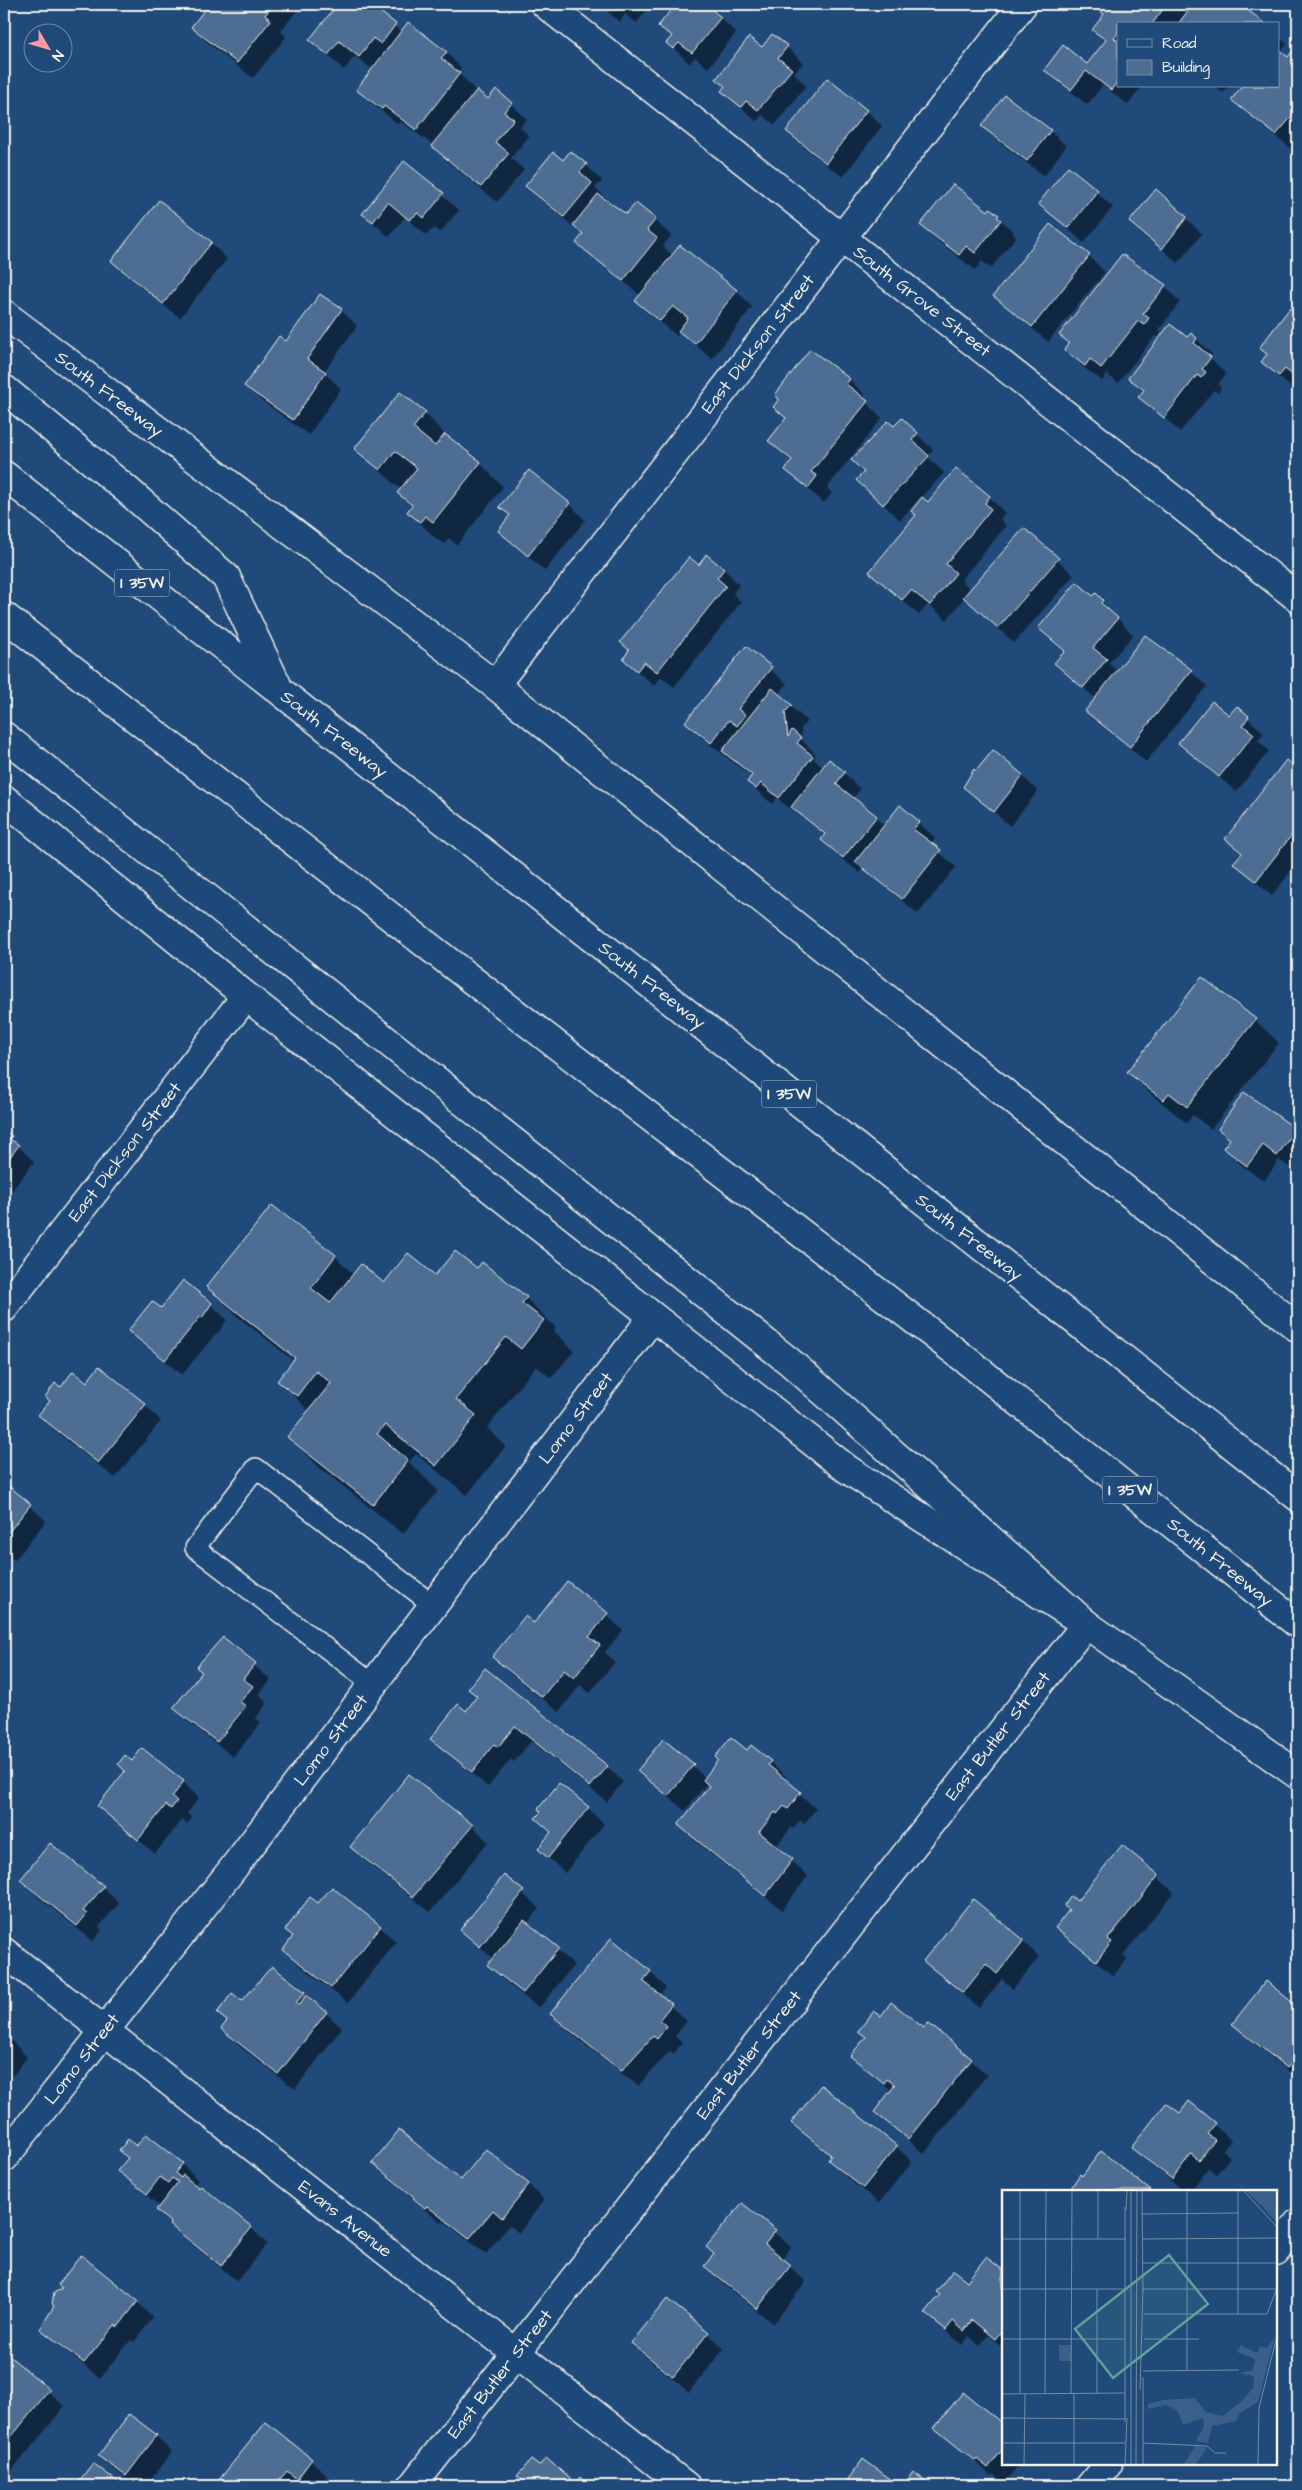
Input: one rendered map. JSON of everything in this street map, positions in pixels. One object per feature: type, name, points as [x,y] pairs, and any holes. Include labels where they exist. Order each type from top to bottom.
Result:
[{"type":"main road","name":"South Grove Street","points":[[545,4],[1298,598]]},
{"type":"main road","name":"East Dickson Street","points":[[495,685],[840,237],[1023,4]]},
{"type":"main road","name":"South Freeway","points":[[4,314],[495,685],[1298,1328]]},
{"type":"main road","points":[[4,389],[126,489],[226,577],[280,690]]},
{"type":"main road","name":"South Freeway","points":[[4,475],[280,690],[1298,1497]]},
{"type":"main road","name":"South Freeway","points":[[4,616],[472,980],[962,1356],[1298,1624]]},
{"type":"main road","points":[[4,736],[790,1362],[1086,1624]]},
{"type":"main road","points":[[4,799],[246,996],[652,1318],[847,1469],[1086,1624],[1298,1775]]},
{"type":"main road","name":"East Dickson Street","points":[[4,1308],[246,996]]},
{"type":"main road","name":"Lomo Street","points":[[4,2158],[231,1871],[652,1318]]},
{"type":"main road","name":"East Butler Street","points":[[412,2486],[1086,1624]]},
{"type":"main road","name":"Evans Avenue","points":[[4,1952],[686,2486]]},
{"type":"main road","points":[[1277,2251],[1298,2224]]},
{"type":"main road","points":[[1090,2486],[1107,2465]]},
{"type":"lane","points":[[373,1684],[195,1548],[256,1468],[433,1605]]},
{"type":"building","points":[[209,4],[274,4],[265,15],[271,20],[237,63],[191,27]]},
{"type":"building","points":[[333,4],[370,4],[396,24],[381,44],[373,38],[359,57],[339,41],[328,55],[309,40],[336,6]]},
{"type":"building","points":[[673,4],[705,4],[721,17],[692,53],[679,43],[673,49],[666,43],[672,36],[658,26],[675,5]]},
{"type":"building","points":[[1095,4],[1167,4],[1154,22],[1117,22],[1117,34],[1114,38],[1117,40],[1117,82],[1111,90],[1086,71],[1071,90],[1044,70],[1063,45],[1087,64],[1106,40],[1092,30],[1104,14],[1093,6]]},
{"type":"building","points":[[1193,4],[1240,4],[1263,22],[1180,22]]},
{"type":"building","points":[[408,22],[447,52],[441,58],[460,73],[416,130],[384,106],[382,109],[356,90]]},
{"type":"building","points":[[772,34],[788,46],[778,58],[792,69],[758,110],[746,101],[741,107],[721,91],[725,86],[716,79],[749,37],[762,47]]},
{"type":"building","points":[[1294,49],[1298,52],[1298,109],[1276,135],[1231,100],[1240,88],[1280,88],[1280,51],[1288,57]]},
{"type":"building","points":[[827,78],[867,110],[826,163],[786,131]]},
{"type":"building","points":[[496,89],[512,103],[504,112],[514,119],[495,142],[509,153],[481,187],[431,146],[477,90],[488,99]]},
{"type":"building","points":[[1005,95],[1051,130],[1027,161],[981,126]]},
{"type":"building","points":[[570,151],[587,164],[580,172],[592,183],[564,217],[525,186],[553,152],[563,160]]},
{"type":"building","points":[[404,161],[444,193],[424,218],[418,213],[409,220],[388,202],[373,222],[362,214]]},
{"type":"building","points":[[1068,166],[1098,190],[1068,228],[1038,204]]},
{"type":"building","points":[[953,184],[988,211],[990,208],[999,215],[997,217],[1001,220],[975,253],[966,246],[959,255],[920,225]]},
{"type":"building","points":[[1156,189],[1187,217],[1162,249],[1129,222]]},
{"type":"building","points":[[598,194],[626,214],[636,203],[656,219],[647,230],[657,238],[623,281],[576,243],[583,234],[573,225]]},
{"type":"building","points":[[159,200],[212,242],[163,304],[111,261]]},
{"type":"building","points":[[1050,224],[1090,255],[1032,327],[993,296]]},
{"type":"building","points":[[680,245],[737,290],[695,344],[678,331],[688,318],[673,306],[660,321],[635,301]]},
{"type":"building","points":[[1122,254],[1166,285],[1143,314],[1149,318],[1144,325],[1138,321],[1101,368],[1090,359],[1085,366],[1064,350],[1069,343],[1059,335]]},
{"type":"building","points":[[320,294],[342,309],[307,359],[326,372],[293,420],[244,386],[279,336],[286,341]]},
{"type":"building","points":[[1290,308],[1298,314],[1298,379],[1285,369],[1279,376],[1261,362],[1267,354],[1259,348]]},
{"type":"building","points":[[1170,324],[1187,337],[1191,333],[1197,338],[1194,343],[1211,357],[1202,369],[1206,372],[1201,378],[1197,375],[1164,418],[1138,397],[1144,390],[1128,378]]},
{"type":"building","points":[[810,349],[850,379],[846,384],[868,401],[811,472],[817,476],[808,488],[785,470],[792,460],[768,441],[786,418],[773,407],[779,399],[775,395]]},
{"type":"building","points":[[400,392],[426,412],[413,428],[435,446],[445,434],[481,462],[433,522],[425,516],[420,522],[407,512],[412,505],[397,493],[417,468],[395,451],[380,470],[354,449]]},
{"type":"building","points":[[902,418],[918,433],[912,440],[929,456],[883,505],[856,480],[864,472],[851,460],[888,421],[894,426]]},
{"type":"building","points":[[956,468],[990,496],[985,503],[991,509],[946,564],[956,573],[930,605],[911,590],[902,600],[869,572],[916,515],[911,511],[922,497],[928,502]]},
{"type":"building","points":[[529,470],[570,503],[528,556],[498,531],[510,515],[499,507]]},
{"type":"building","points":[[1024,528],[1059,558],[998,628],[963,597]]},
{"type":"building","points":[[706,554],[724,569],[717,578],[726,586],[657,672],[644,662],[637,671],[623,659],[629,650],[620,642],[689,557],[699,565]]},
{"type":"building","points":[[1077,582],[1093,596],[1096,593],[1103,600],[1101,603],[1118,618],[1093,648],[1107,659],[1083,688],[1054,663],[1065,651],[1038,628]]},
{"type":"building","points":[[1145,635],[1192,670],[1130,747],[1085,711]]},
{"type":"building","points":[[746,646],[772,667],[738,709],[746,715],[737,726],[729,720],[711,743],[685,722]]},
{"type":"building","points":[[772,688],[792,705],[785,712],[788,737],[792,730],[801,738],[797,743],[813,756],[779,798],[761,783],[756,789],[747,782],[752,775],[722,751]]},
{"type":"building","points":[[1212,701],[1229,715],[1237,706],[1249,716],[1243,725],[1254,734],[1219,777],[1178,743]]},
{"type":"building","points":[[993,750],[1023,775],[994,812],[963,787],[974,769],[976,771]]},
{"type":"building","points":[[829,759],[845,772],[836,784],[877,816],[843,858],[821,840],[825,834],[791,807]]},
{"type":"building","points":[[1286,760],[1298,770],[1298,827],[1256,881],[1233,863],[1242,853],[1225,839]]},
{"type":"building","points":[[900,805],[920,822],[913,829],[941,850],[902,899],[855,862]]},
{"type":"building","points":[[1202,977],[1256,1019],[1187,1107],[1169,1093],[1163,1100],[1127,1072]]},
{"type":"building","points":[[1244,1092],[1296,1129],[1277,1156],[1263,1145],[1247,1166],[1223,1148],[1230,1139],[1218,1129]]},
{"type":"building","points":[[4,1130],[12,1136],[10,1139],[19,1145],[4,1165]]},
{"type":"building","points":[[272,1205],[336,1255],[311,1288],[330,1303],[361,1264],[384,1283],[408,1253],[435,1275],[455,1251],[477,1268],[482,1262],[527,1297],[522,1303],[544,1320],[521,1349],[506,1337],[456,1399],[476,1415],[436,1466],[385,1425],[377,1434],[408,1460],[373,1505],[287,1437],[331,1383],[316,1371],[297,1396],[277,1381],[295,1358],[206,1287]]},
{"type":"building","points":[[183,1280],[212,1303],[202,1318],[200,1317],[165,1360],[128,1331],[152,1301],[161,1308]]},
{"type":"building","points":[[99,1366],[146,1404],[98,1463],[38,1415],[50,1401],[45,1397],[55,1383],[61,1387],[73,1371],[87,1382]]},
{"type":"building","points":[[4,1482],[31,1504],[4,1538]]},
{"type":"building","points":[[567,1581],[608,1613],[589,1637],[600,1645],[574,1678],[564,1670],[542,1697],[492,1657],[525,1616],[534,1623]]},
{"type":"building","points":[[223,1637],[256,1663],[243,1679],[253,1686],[240,1702],[246,1706],[217,1742],[173,1708],[202,1672],[196,1667]]},
{"type":"building","points":[[485,1668],[608,1766],[590,1787],[515,1726],[498,1747],[494,1744],[472,1772],[430,1739],[458,1704],[466,1711],[477,1696],[468,1689]]},
{"type":"building","points":[[731,1737],[747,1750],[751,1745],[771,1761],[768,1765],[801,1792],[788,1809],[784,1806],[777,1814],[775,1812],[759,1832],[793,1859],[765,1896],[678,1825],[709,1786],[703,1780],[718,1760],[715,1757]]},
{"type":"building","points":[[663,1739],[694,1764],[668,1796],[637,1771]]},
{"type":"building","points":[[142,1748],[184,1781],[172,1797],[177,1801],[171,1809],[166,1805],[138,1840],[97,1806],[125,1771],[118,1764],[125,1755],[132,1761]]},
{"type":"building","points":[[409,1774],[473,1825],[413,1897],[350,1847]]},
{"type":"building","points":[[559,1783],[589,1807],[548,1858],[538,1849],[551,1832],[535,1818],[541,1812],[538,1809]]},
{"type":"building","points":[[50,1843],[104,1886],[83,1911],[87,1914],[77,1926],[20,1880]]},
{"type":"building","points":[[1122,1845],[1159,1875],[1108,1939],[1112,1942],[1096,1961],[1055,1928],[1069,1910],[1064,1906],[1071,1896],[1077,1901]]},
{"type":"building","points":[[504,1875],[524,1891],[480,1947],[460,1930]]},
{"type":"building","points":[[332,1887],[381,1926],[331,1988],[283,1950],[293,1936],[285,1930],[310,1897],[318,1903]]},
{"type":"building","points":[[973,1899],[1024,1940],[997,1974],[986,1964],[963,1993],[923,1961]]},
{"type":"building","points":[[524,1920],[559,1948],[523,1993],[487,1965]]},
{"type":"building","points":[[611,1938],[651,1971],[643,1981],[672,2004],[659,2020],[667,2026],[657,2039],[653,2036],[621,2071],[550,2014]]},
{"type":"building","points":[[272,1966],[305,1992],[296,2003],[299,2005],[306,1995],[327,2012],[278,2074],[221,2029],[227,2021],[217,2013],[232,1993],[242,2001]]},
{"type":"building","points":[[1266,1981],[1298,2007],[1298,2066],[1293,2061],[1287,2068],[1232,2024]]},
{"type":"building","points":[[891,2002],[924,2028],[928,2023],[972,2059],[908,2139],[874,2112],[895,2085],[887,2079],[884,2083],[850,2056],[866,2037],[858,2031],[874,2011],[881,2016]]},
{"type":"building","points":[[821,2085],[897,2146],[863,2188],[828,2160],[831,2155],[791,2123]]},
{"type":"building","points":[[1189,2101],[1216,2123],[1207,2134],[1215,2140],[1199,2160],[1191,2154],[1172,2179],[1131,2148],[1166,2103],[1180,2113]]},
{"type":"building","points":[[399,2130],[461,2180],[486,2149],[529,2184],[502,2218],[493,2210],[469,2239],[427,2206],[425,2208],[372,2163]]},
{"type":"building","points":[[146,2134],[183,2163],[175,2173],[181,2178],[183,2175],[199,2188],[201,2186],[252,2227],[221,2266],[170,2225],[171,2223],[156,2210],[178,2182],[172,2178],[168,2183],[160,2177],[147,2194],[117,2171],[128,2158],[119,2151],[128,2139],[136,2146]]},
{"type":"building","points":[[1101,2151],[1150,2190],[1070,2190],[1080,2174],[1082,2176]]},
{"type":"building","points":[[742,2203],[776,2230],[765,2244],[791,2265],[757,2309],[704,2266],[714,2254],[706,2247]]},
{"type":"building","points":[[81,2255],[138,2301],[118,2327],[115,2325],[84,2363],[40,2329],[54,2306],[52,2304],[54,2293],[62,2288],[58,2285]]},
{"type":"building","points":[[986,2257],[1002,2269],[1002,2330],[995,2339],[972,2320],[964,2331],[953,2321],[946,2330],[925,2313],[940,2295],[936,2292],[953,2270],[967,2281]]},
{"type":"building","points":[[667,2299],[709,2332],[673,2377],[631,2343]]},
{"type":"building","points":[[4,2352],[50,2389],[4,2446]]},
{"type":"building","points":[[963,2392],[1002,2423],[1002,2450],[988,2468],[977,2459],[975,2461],[934,2428]]},
{"type":"building","points":[[129,2414],[157,2435],[126,2476],[98,2456]]},
{"type":"building","points":[[266,2422],[312,2459],[297,2479],[287,2471],[274,2486],[214,2486]]},
{"type":"building","points":[[546,2458],[575,2483],[580,2477],[592,2486],[524,2486],[526,2483],[517,2476],[531,2460],[539,2466]]},
{"type":"building","points":[[863,2459],[900,2486],[843,2486]]},
{"type":"building","points":[[93,2463],[123,2486],[75,2486]]},
{"type":"building","points":[[913,2472],[933,2486],[903,2486]]}]
